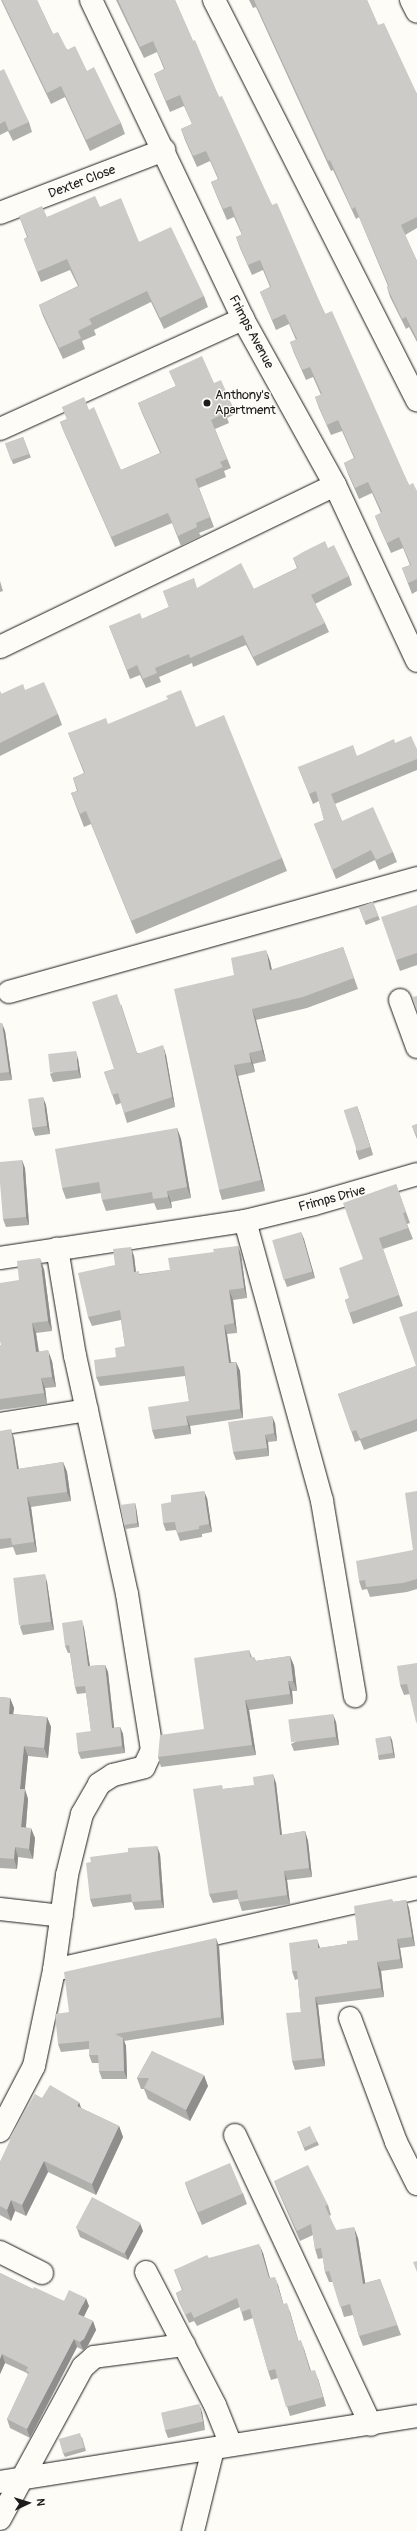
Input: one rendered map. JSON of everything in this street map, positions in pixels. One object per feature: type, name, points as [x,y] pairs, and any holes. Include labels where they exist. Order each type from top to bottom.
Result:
[{"type":"street","name":"Frimps Avenue","points":[[91,0],[164,150],[243,319],[335,485],[417,661]]},
{"type":"street","points":[[214,0],[417,401]]},
{"type":"street","points":[[411,0],[417,12]]},
{"type":"street","name":"Dexter Close","points":[[0,213],[164,150]]},
{"type":"street","points":[[0,429],[243,319]]},
{"type":"street","points":[[0,647],[335,485]]},
{"type":"street","points":[[9,992],[417,878]]},
{"type":"street","points":[[400,1000],[417,1047]]},
{"type":"street","name":"Frimps Drive","points":[[0,1258],[246,1220],[417,1174]]},
{"type":"street","points":[[246,1220],[322,1501],[355,1696]]},
{"type":"street","points":[[0,2131],[34,2066],[54,1970],[67,1875],[82,1814],[93,1792],[107,1778],[144,1767],[152,1750],[126,1594],[75,1356],[57,1249]]},
{"type":"street","points":[[0,1424],[87,1410]]},
{"type":"street","points":[[54,1970],[417,1888]]},
{"type":"street","points":[[0,1909],[62,1916]]},
{"type":"street","points":[[350,2018],[396,2142],[417,2184]]},
{"type":"street","points":[[236,2135],[371,2425]]},
{"type":"street","points":[[0,2252],[42,2273]]},
{"type":"street","points":[[146,2272],[215,2405],[222,2447],[193,2531]]},
{"type":"street","points":[[0,2519],[83,2367],[94,2357],[184,2345]]},
{"type":"street","points":[[0,2482],[24,2477],[371,2425],[417,2416]]},
{"type":"building","points":[[2,0],[37,0],[53,34],[58,32],[67,50],[75,46],[87,71],[94,67],[121,123],[86,140],[61,86],[47,93]]},
{"type":"building","points":[[118,0],[175,0],[193,41],[195,40],[219,97],[222,96],[272,205],[277,203],[325,314],[332,311],[409,485],[413,483],[417,491],[417,579],[408,583],[402,568],[411,565],[399,537],[387,543],[375,516],[382,512],[368,482],[355,488],[344,463],[355,458],[338,420],[327,425],[315,397],[322,394],[310,367],[302,370],[290,342],[297,339],[285,314],[272,320],[260,292],[271,287],[260,260],[248,265],[236,237],[242,234],[231,206],[223,209],[211,182],[219,179],[206,151],[193,156],[181,129],[192,124],[180,95],[166,101],[154,74],[165,69],[153,41],[140,47]]},
{"type":"building","points":[[254,0],[367,0],[378,25],[384,23],[417,94],[417,217],[401,225],[417,261],[417,339],[406,317],[402,319],[387,287],[389,286],[355,207],[352,209],[330,160],[328,161]]},
{"type":"building","points":[[4,69],[29,122],[9,131],[5,121],[0,124],[0,71]]},
{"type":"building","points":[[95,196],[100,207],[121,198],[139,242],[171,227],[204,296],[160,318],[147,291],[89,319],[92,324],[78,331],[81,338],[59,348],[39,305],[79,286],[67,259],[37,272],[24,239],[28,237],[19,216],[42,206],[47,217]]},
{"type":"building","points":[[202,356],[214,383],[221,380],[232,405],[223,409],[225,413],[211,420],[227,459],[220,462],[223,467],[195,479],[210,517],[196,523],[197,527],[178,536],[168,513],[111,537],[60,422],[67,419],[62,407],[84,397],[89,410],[94,407],[121,470],[161,453],[138,403],[176,386],[169,371]]},
{"type":"building","points":[[23,437],[29,454],[11,460],[5,443]]},
{"type":"building","points":[[325,541],[328,548],[334,545],[349,576],[311,595],[325,623],[253,657],[243,635],[190,658],[189,654],[155,668],[157,673],[143,679],[137,665],[127,670],[109,626],[140,613],[142,619],[169,607],[163,591],[194,578],[197,588],[241,563],[254,589],[298,568],[293,558]]},
{"type":"building","points":[[44,682],[58,714],[0,743],[0,691],[1,694],[23,684],[25,690]]},
{"type":"building","points":[[181,690],[196,727],[224,715],[282,858],[131,921],[86,811],[80,814],[71,793],[78,791],[73,778],[85,773],[68,733],[106,718],[108,724],[168,699],[166,696]]},
{"type":"building","points":[[411,736],[417,749],[417,759],[331,794],[342,821],[373,807],[393,852],[376,860],[371,850],[332,870],[314,824],[324,820],[316,791],[309,794],[298,767],[353,745],[357,756],[394,739],[395,743]]},
{"type":"building","points":[[373,902],[378,916],[364,921],[359,907]]},
{"type":"building","points":[[417,905],[417,953],[396,960],[381,917]]},
{"type":"building","points":[[343,947],[354,978],[303,997],[252,1009],[262,1050],[249,1053],[251,1062],[234,1065],[261,1180],[219,1190],[174,989],[234,975],[231,958],[266,950],[270,970]]},
{"type":"building","points":[[117,994],[137,1054],[163,1045],[172,1097],[124,1113],[118,1093],[112,1095],[104,1072],[114,1069],[92,1002]]},
{"type":"building","points":[[417,996],[417,1010],[412,997]]},
{"type":"building","points":[[0,1023],[2,1023],[9,1072],[0,1073]]},
{"type":"building","points":[[76,1051],[78,1070],[50,1073],[48,1054]]},
{"type":"building","points":[[43,1097],[47,1126],[32,1128],[28,1099]]},
{"type":"building","points":[[357,1106],[370,1147],[357,1151],[344,1110]]},
{"type":"building","points":[[417,1124],[417,1136],[412,1126]]},
{"type":"building","points":[[177,1128],[187,1187],[167,1191],[168,1197],[153,1199],[152,1192],[102,1200],[99,1182],[62,1188],[55,1149]]},
{"type":"building","points":[[22,1160],[26,1217],[3,1219],[0,1162]]},
{"type":"building","points":[[396,1184],[406,1212],[403,1213],[408,1228],[379,1238],[399,1295],[349,1313],[345,1300],[349,1298],[339,1268],[363,1259],[343,1203]]},
{"type":"building","points":[[301,1232],[312,1271],[283,1280],[272,1240]]},
{"type":"building","points":[[238,1246],[244,1288],[229,1290],[234,1323],[224,1325],[229,1363],[236,1362],[240,1409],[186,1416],[188,1425],[152,1430],[148,1407],[189,1401],[184,1366],[96,1377],[94,1360],[116,1357],[115,1348],[125,1346],[120,1310],[88,1317],[78,1273],[115,1265],[113,1249],[131,1247],[134,1272],[139,1271],[139,1275],[170,1270],[168,1258],[214,1252],[213,1249]]},
{"type":"building","points":[[40,1258],[48,1321],[32,1323],[36,1352],[48,1350],[52,1377],[41,1378],[44,1393],[0,1399],[0,1283],[19,1280],[17,1261]]},
{"type":"building","points":[[417,1311],[417,1419],[360,1439],[356,1430],[351,1432],[338,1394],[416,1366],[399,1317]]},
{"type":"building","points":[[272,1416],[274,1433],[265,1435],[267,1448],[233,1452],[228,1422]]},
{"type":"building","points":[[11,1429],[17,1469],[63,1462],[67,1492],[27,1497],[34,1542],[12,1545],[11,1538],[0,1539],[0,1431]]},
{"type":"building","points":[[204,1491],[209,1524],[199,1526],[199,1529],[177,1533],[175,1522],[163,1523],[161,1504],[171,1502],[171,1495]]},
{"type":"building","points":[[417,1491],[417,1579],[403,1583],[366,1587],[365,1580],[359,1581],[356,1561],[413,1550],[405,1493]]},
{"type":"building","points":[[135,1503],[137,1523],[124,1525],[120,1505]]},
{"type":"building","points":[[45,1574],[51,1622],[19,1626],[13,1578]]},
{"type":"building","points":[[82,1620],[88,1666],[105,1665],[112,1728],[120,1727],[122,1746],[78,1752],[76,1733],[91,1731],[85,1686],[75,1687],[69,1645],[65,1646],[62,1623]]},
{"type":"building","points":[[249,1650],[250,1657],[254,1657],[255,1661],[290,1656],[293,1681],[288,1681],[290,1694],[245,1700],[252,1745],[158,1757],[160,1735],[204,1729],[194,1658]]},
{"type":"building","points":[[417,1663],[416,1722],[407,1684],[400,1685],[397,1666]]},
{"type":"building","points":[[0,1697],[10,1698],[9,1714],[47,1717],[44,1748],[24,1746],[20,1789],[25,1789],[21,1827],[31,1828],[29,1849],[15,1847],[14,1859],[0,1858]]},
{"type":"building","points":[[333,1714],[336,1737],[291,1742],[288,1719]]},
{"type":"building","points":[[390,1736],[393,1753],[378,1755],[375,1739]]},
{"type":"building","points":[[273,1774],[280,1835],[305,1831],[309,1868],[284,1871],[287,1895],[239,1902],[237,1890],[209,1894],[193,1789],[222,1785],[223,1789],[254,1785],[253,1777]]},
{"type":"building","points":[[157,1846],[161,1900],[132,1902],[131,1894],[90,1899],[86,1863],[91,1862],[90,1857],[128,1852],[128,1848]]},
{"type":"building","points":[[392,1899],[392,1902],[406,1900],[412,1937],[397,1939],[400,1959],[377,1962],[381,1988],[315,1997],[322,2058],[292,2061],[286,2013],[301,2012],[297,1971],[292,1971],[289,1943],[317,1939],[318,1948],[347,1944],[347,1941],[358,1940],[354,1906]]},
{"type":"building","points":[[216,1938],[221,2017],[115,2034],[123,2038],[124,2071],[99,2071],[98,2055],[89,2055],[89,2041],[58,2044],[55,2014],[69,2012],[64,1972]]},
{"type":"building","points":[[152,2051],[204,2075],[186,2110],[144,2088],[149,2078],[137,2078]]},
{"type":"building","points":[[50,2085],[79,2102],[77,2106],[119,2126],[92,2184],[44,2161],[22,2205],[11,2200],[7,2210],[0,2206],[0,2162],[11,2138],[10,2137],[35,2094],[42,2098]]},
{"type":"building","points":[[310,2126],[317,2141],[304,2147],[297,2132]]},
{"type":"building","points":[[230,2163],[243,2193],[198,2213],[185,2182]]},
{"type":"building","points":[[308,2165],[328,2205],[325,2206],[336,2230],[354,2227],[363,2284],[380,2279],[397,2325],[359,2336],[350,2304],[340,2307],[329,2271],[325,2272],[321,2248],[315,2249],[311,2224],[297,2231],[274,2181]]},
{"type":"building","points":[[92,2197],[141,2223],[124,2254],[76,2228]]},
{"type":"building","points":[[259,2244],[269,2278],[275,2277],[283,2304],[287,2303],[298,2341],[301,2340],[310,2371],[315,2370],[323,2397],[286,2407],[275,2369],[268,2371],[250,2309],[241,2312],[237,2298],[194,2318],[191,2312],[185,2315],[176,2293],[183,2290],[174,2270],[207,2255],[209,2258]]},
{"type":"building","points":[[417,2261],[417,2272],[413,2262]]},
{"type":"building","points":[[0,2273],[33,2289],[34,2287],[64,2301],[69,2290],[86,2298],[78,2314],[93,2321],[84,2339],[80,2342],[74,2339],[27,2429],[7,2419],[29,2372],[26,2371],[28,2367],[2,2354],[0,2359]]},
{"type":"building","points":[[199,2404],[203,2422],[165,2430],[161,2413]]},
{"type":"building","points":[[80,2433],[84,2447],[63,2453],[59,2439]]},
{"type":"place","name":"Anthony's Apartment","points":[[207,403]]}]
